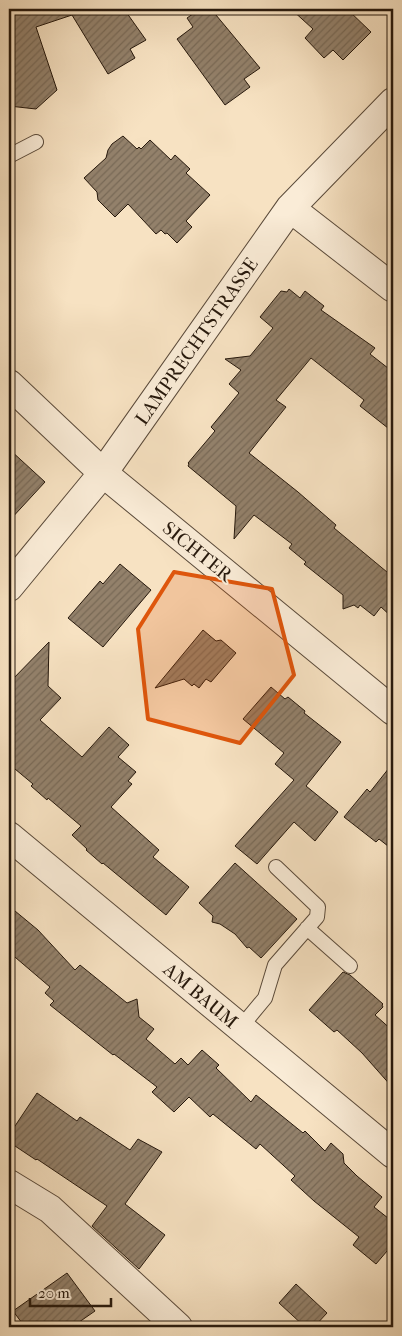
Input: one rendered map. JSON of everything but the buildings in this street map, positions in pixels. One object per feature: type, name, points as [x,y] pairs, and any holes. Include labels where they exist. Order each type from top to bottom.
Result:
[{"type":"street","name":"LAMPRECHTSTRASSE","points":[[9,587],[103,473],[290,208],[393,102]]},
{"type":"street","points":[[290,208],[393,288]]},
{"type":"street","name":"SICHTER","points":[[9,384],[103,473],[393,711]]},
{"type":"street","name":"AM BAUM","points":[[9,836],[393,1154]]},
{"type":"street","points":[[9,1184],[50,1209],[178,1327]]},
{"type":"lane","points":[[9,156],[36,142]]},
{"type":"lane","points":[[240,1028],[265,998],[274,964],[317,917],[318,907],[276,867]]},
{"type":"lane","points":[[307,928],[350,966]]},
{"type":"highlighted area","points":[[174,572],[272,589],[294,675],[240,743],[148,719],[138,629]]}]
